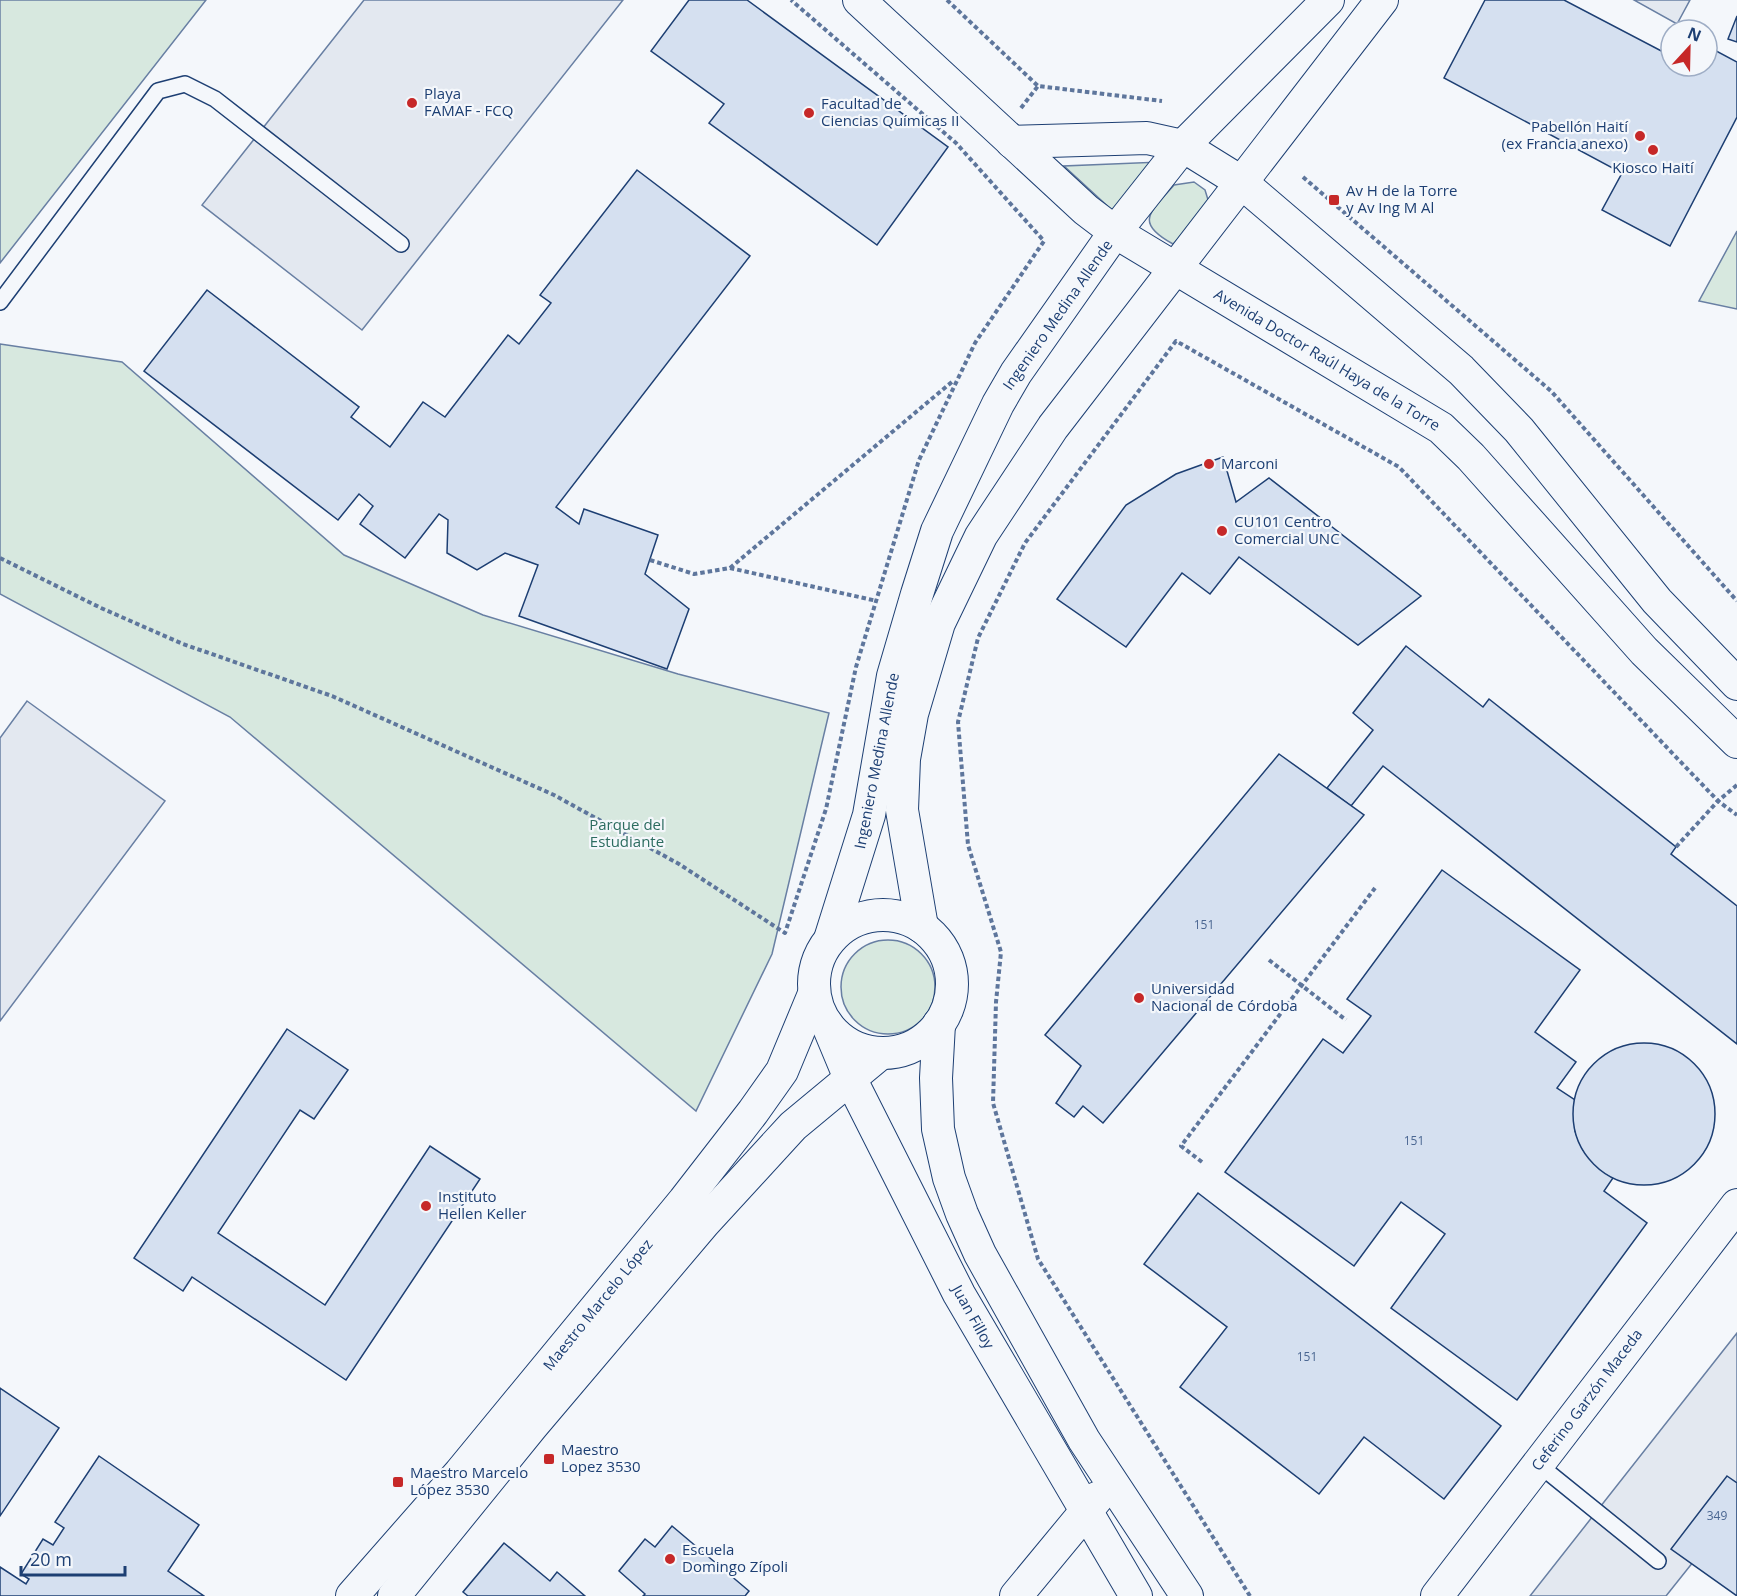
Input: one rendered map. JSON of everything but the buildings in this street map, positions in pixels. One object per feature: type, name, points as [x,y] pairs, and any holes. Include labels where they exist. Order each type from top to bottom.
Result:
[{"type":"street","name":"Avenida Doctor Raúl Haya de la Torre","points":[[859,0],[1086,210],[1115,232],[1403,403],[1441,428],[1471,457],[1644,651],[1737,742]]},
{"type":"street","name":"Ingeniero Medina Allende","points":[[922,927],[902,810],[904,759],[937,531],[998,404],[1016,373],[1115,232],[1183,146],[1328,0]]},
{"type":"street","name":"Ingeniero Medina Allende","points":[[831,936],[869,815],[893,676],[925,619],[981,536],[1008,490],[1053,427],[1382,0]]},
{"type":"street","points":[[1012,142],[1147,138],[1183,146],[1241,182],[1461,370],[1519,430],[1657,601],[1737,684]]},
{"type":"street","points":[[885,915],[905,918],[922,927],[936,939],[946,955],[951,972],[952,990],[948,1008],[939,1024],[928,1037],[914,1046],[897,1052],[880,1053],[852,1046],[829,1028],[819,1012],[814,994],[816,964],[831,936],[847,924],[865,917],[885,915]]},
{"type":"street","name":"Maestro Marcelo López","points":[[352,1596],[460,1473],[684,1201],[753,1112],[782,1071],[814,994]]},
{"type":"street","points":[[939,1024],[936,1078],[938,1129],[950,1178],[980,1254],[1084,1440],[1186,1596]]},
{"type":"street","name":"Juan Filloy","points":[[829,1028],[849,1076],[959,1294],[1085,1513],[1136,1596]]},
{"type":"street","name":"Maestro Marcelo López","points":[[394,1596],[532,1426],[705,1223],[793,1126],[849,1076],[880,1053]]},
{"type":"street","name":"Ceferino Garzón Maceda","points":[[1437,1596],[1737,1205]]},
{"type":"street","points":[[1016,1596],[1111,1481]]},
{"type":"lane","points":[[0,302],[158,91],[185,84],[215,99],[401,244]]},
{"type":"lane","points":[[1538,1464],[1658,1561]]},
{"type":"path","points":[[791,0],[956,143],[1044,241]]},
{"type":"path","points":[[948,0],[1038,86]]},
{"type":"path","points":[[1303,177],[1551,390],[1737,602]]},
{"type":"path","points":[[1250,1596],[1038,1259],[993,1103],[996,1002],[1001,952],[968,845],[958,722],[978,638],[1025,543],[1176,341],[1400,467],[1718,801],[1737,815]]},
{"type":"path","points":[[730,568],[956,378]]},
{"type":"path","points":[[0,558],[101,608],[183,644],[332,696],[554,795],[679,864],[785,933]]},
{"type":"path","points":[[650,560],[694,574],[730,568],[874,600],[978,638]]},
{"type":"path","points":[[1676,847],[1718,801],[1737,785]]},
{"type":"path","points":[[1202,1162],[1181,1146],[1303,987],[1375,888]]},
{"type":"path","points":[[1269,960],[1346,1020]]},
{"type":"green space","points":[[0,0],[206,0],[0,263]]},
{"type":"green space","points":[[1160,162],[1114,212],[1064,166]]},
{"type":"green space","points":[[1194,182],[1205,190],[1209,203],[1199,220],[1173,244],[1153,229],[1150,216],[1174,185]]},
{"type":"green space","points":[[1737,231],[1737,309],[1699,301]]},
{"type":"green space","name":"Parque del Estudiante","points":[[0,344],[122,362],[344,555],[483,615],[678,674],[829,713],[772,954],[696,1111],[230,717],[0,594]]},
{"type":"green space","points":[[888,940],[906,944],[921,954],[931,969],[935,987],[931,1005],[921,1020],[906,1030],[888,1034],[870,1030],[855,1020],[845,1005],[841,987],[845,969],[855,954],[870,944]]},
{"type":"shaded area","name":"Playa FAMAF - FCQ","points":[[364,0],[623,0],[362,330],[202,205]]},
{"type":"shaded area","points":[[1634,0],[1690,0],[1680,18],[1666,18]]},
{"type":"shaded area","points":[[27,701],[165,801],[0,1021],[0,738]]},
{"type":"shaded area","points":[[1737,1333],[1737,1507],[1666,1596],[1530,1596]]},
{"type":"place","name":"Playa FAMAF - FCQ","points":[[412,103]]},
{"type":"place","name":"Facultad de Ciencias Químicas II","points":[[809,113]]},
{"type":"place","name":"Pabellón Haití (ex Francia anexo)","points":[[1640,136]]},
{"type":"place","name":"Kiosco Haití","points":[[1653,150]]},
{"type":"place","name":"Av H de la Torre y Av Ing M Al","points":[[1334,200]]},
{"type":"place","name":"Marconi","points":[[1209,464]]},
{"type":"place","name":"CU101 Centro Comercial UNC","points":[[1222,531]]},
{"type":"place","name":"Universidad Nacional de Córdoba","points":[[1139,998]]},
{"type":"place","name":"Instituto Hellen Keller","points":[[426,1206]]},
{"type":"place","name":"Maestro Lopez 3530","points":[[549,1459]]},
{"type":"place","name":"Maestro Marcelo López 3530","points":[[398,1482]]},
{"type":"place","name":"Escuela Domingo Zípoli","points":[[670,1559]]}]
